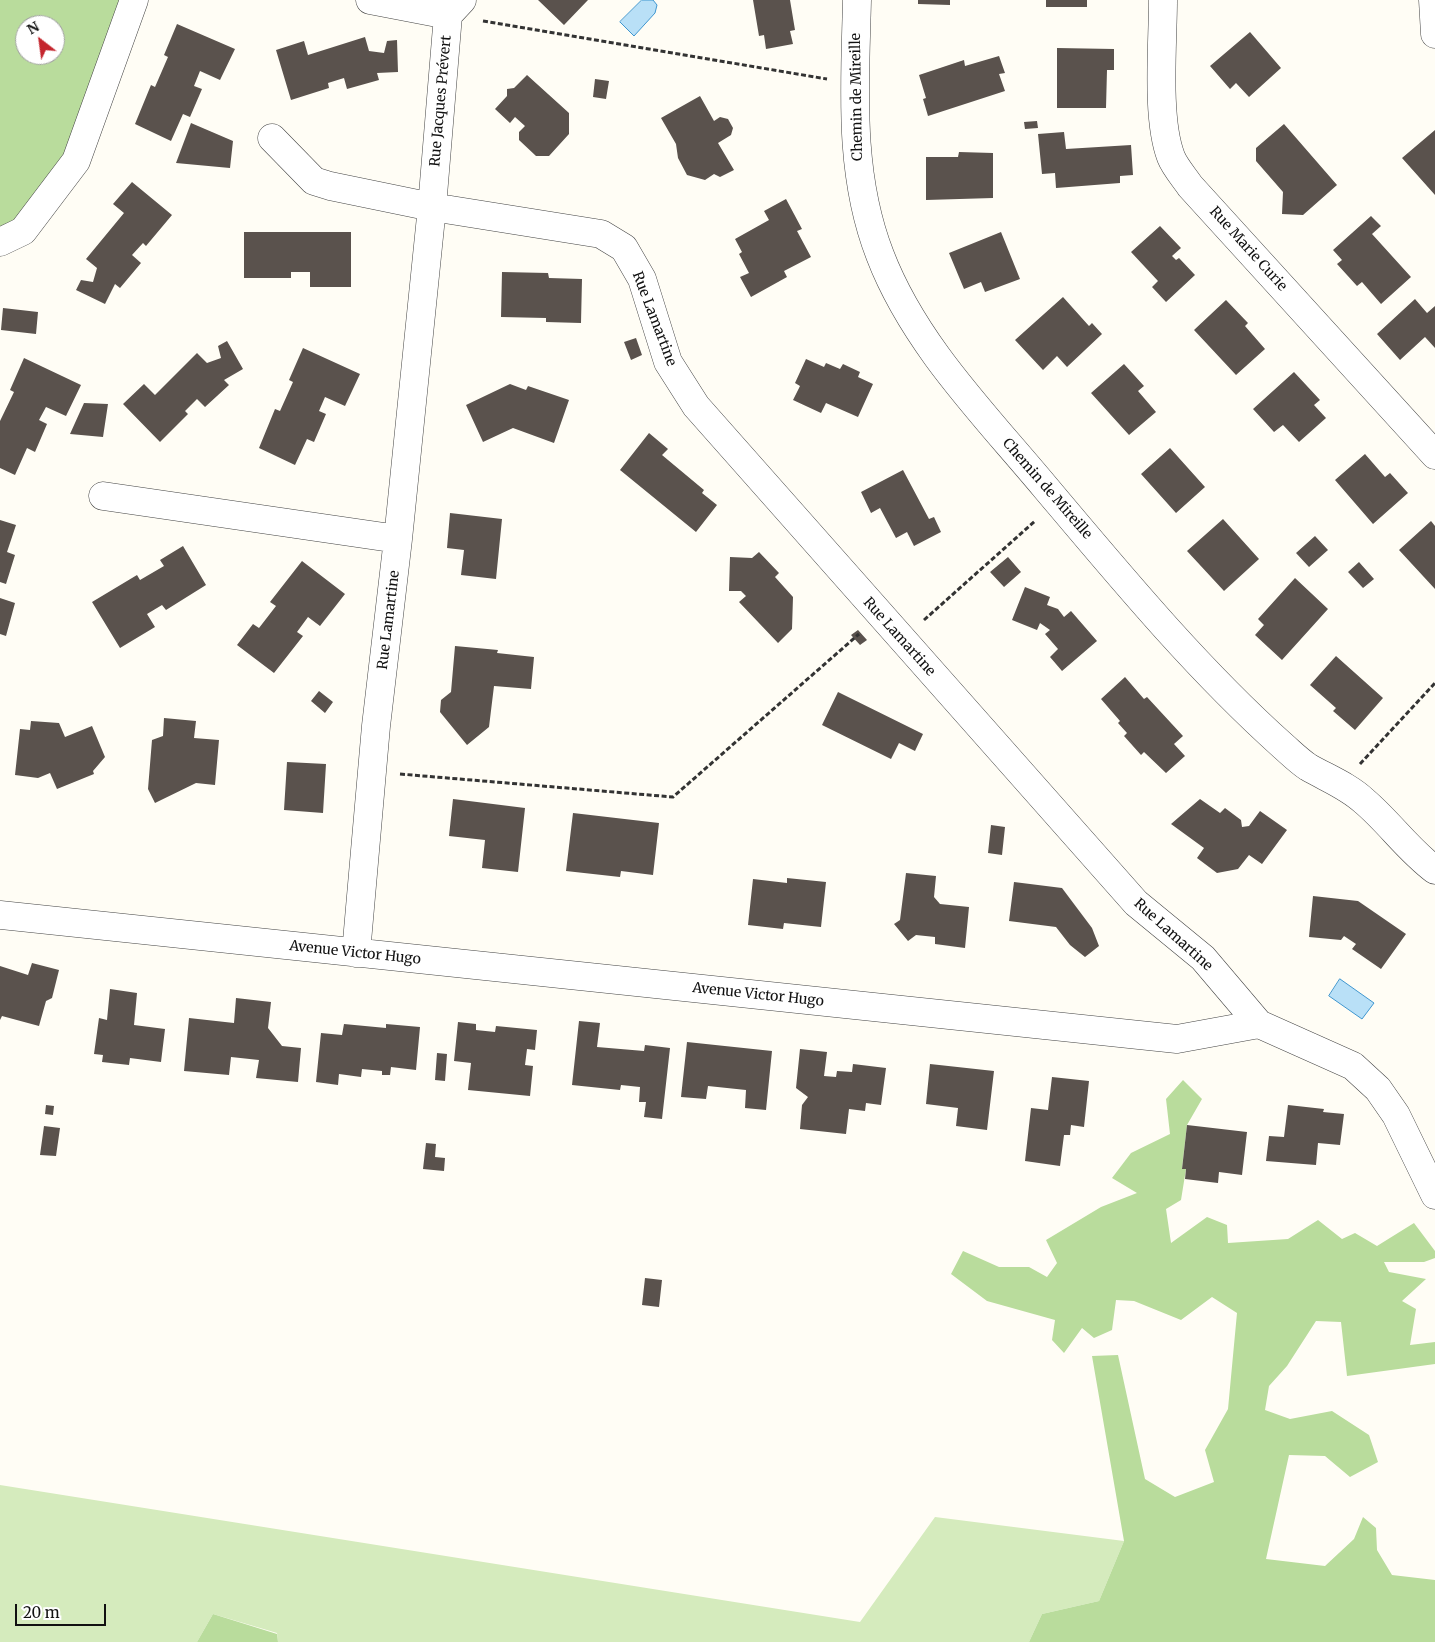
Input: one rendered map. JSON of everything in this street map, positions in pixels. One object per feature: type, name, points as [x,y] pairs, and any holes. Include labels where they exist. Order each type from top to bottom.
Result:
[{"type":"street","points":[[0,242],[23,231],[76,161],[134,0]]},
{"type":"street","points":[[370,0],[455,7]]},
{"type":"street","name":"Chemin de Mireille","points":[[857,0],[855,84],[857,164],[866,213],[880,256],[900,299],[931,347],[983,413],[1058,501],[1228,695],[1307,766],[1346,788],[1374,810],[1435,870]]},
{"type":"street","name":"Rue Marie Curie","points":[[1163,0],[1163,108],[1165,136],[1172,159],[1190,186],[1435,455]]},
{"type":"street","points":[[1433,0],[1435,34]]},
{"type":"street","name":"Rue Jacques Prévert","points":[[432,207],[455,7]]},
{"type":"street","points":[[272,138],[314,181],[432,207]]},
{"type":"street","name":"Rue Lamartine","points":[[356,953],[372,772],[432,207],[601,234],[624,248],[642,279],[668,362],[696,406],[901,640],[1136,903],[1203,958],[1259,1024]]},
{"type":"street","points":[[103,496],[398,540]]},
{"type":"street","name":"Avenue Victor Hugo","points":[[0,915],[1177,1039],[1259,1024]]},
{"type":"street","points":[[1259,1024],[1354,1066],[1378,1089],[1396,1115],[1435,1196]]},
{"type":"path","points":[[455,7],[855,84]]},
{"type":"path","points":[[901,640],[1021,534]]},
{"type":"path","points":[[372,772],[673,797],[880,616]]},
{"type":"path","points":[[1346,788],[1360,763],[1435,683]]},
{"type":"green space","points":[[0,0],[129,0],[88,124],[0,246]]},
{"type":"green space","points":[[1183,1080],[1202,1099],[1187,1125],[1182,1168],[1186,1169],[1181,1200],[1166,1209],[1171,1243],[1207,1217],[1227,1225],[1228,1243],[1288,1239],[1318,1220],[1342,1239],[1355,1233],[1377,1246],[1414,1223],[1435,1251],[1435,1258],[1424,1262],[1384,1262],[1389,1272],[1426,1279],[1402,1301],[1416,1309],[1410,1345],[1435,1342],[1435,1364],[1347,1376],[1341,1322],[1316,1321],[1287,1366],[1269,1386],[1265,1410],[1290,1419],[1332,1411],[1369,1435],[1378,1462],[1350,1477],[1325,1456],[1289,1455],[1266,1559],[1325,1566],[1354,1539],[1363,1517],[1376,1528],[1377,1550],[1392,1575],[1435,1580],[1435,1642],[1029,1642],[1042,1614],[1099,1601],[1124,1541],[1092,1356],[1118,1355],[1145,1479],[1175,1497],[1214,1482],[1205,1450],[1228,1409],[1237,1313],[1212,1297],[1181,1320],[1134,1301],[1116,1300],[1112,1330],[1094,1338],[1082,1328],[1064,1353],[1052,1340],[1055,1320],[987,1301],[951,1274],[963,1251],[999,1267],[1029,1267],[1047,1277],[1057,1263],[1046,1240],[1101,1207],[1137,1193],[1112,1178],[1131,1153],[1170,1134],[1166,1099]]},
{"type":"green space","points":[[0,1485],[860,1622],[935,1517],[1124,1541],[1099,1601],[1042,1614],[1029,1642],[278,1642],[277,1633],[213,1614],[197,1642],[0,1642]]},
{"type":"green space","points":[[213,1614],[277,1634],[278,1642],[197,1642]]},
{"type":"water","points":[[642,0],[653,0],[657,5],[655,13],[634,36],[620,22]]},
{"type":"water","points":[[1340,979],[1374,1003],[1362,1019],[1329,996]]},
{"type":"building","points":[[538,0],[588,0],[564,25]]},
{"type":"building","points":[[753,0],[790,0],[795,30],[790,31],[793,44],[766,49],[764,35],[759,36]]},
{"type":"building","points":[[918,0],[950,0],[950,5],[918,4]]},
{"type":"building","points":[[1046,0],[1087,0],[1087,7],[1046,7]]},
{"type":"building","points":[[177,24],[235,49],[220,80],[200,71],[194,86],[202,89],[190,117],[183,114],[171,141],[135,124],[151,85],[155,87],[168,57],[164,55]]},
{"type":"building","points":[[1250,32],[1281,68],[1249,97],[1236,83],[1230,89],[1210,66]]},
{"type":"building","points":[[365,37],[369,51],[384,53],[387,41],[397,40],[398,72],[377,73],[379,80],[347,89],[344,78],[328,83],[329,88],[291,100],[276,50],[304,41],[308,55]]},
{"type":"building","points":[[1057,48],[1114,49],[1114,70],[1107,70],[1106,108],[1057,108]]},
{"type":"building","points":[[999,56],[1005,73],[999,74],[1005,91],[928,116],[923,99],[926,98],[919,75],[964,60],[965,66]]},
{"type":"building","points":[[527,75],[569,113],[569,134],[549,156],[536,156],[519,140],[519,132],[525,126],[515,117],[510,123],[495,109],[507,96],[507,89],[514,88]]},
{"type":"building","points":[[595,79],[609,81],[606,99],[593,97]]},
{"type":"building","points":[[700,96],[714,121],[720,117],[728,119],[733,128],[731,135],[718,143],[734,170],[720,177],[714,174],[705,180],[687,175],[678,158],[676,144],[661,118]]},
{"type":"building","points":[[1037,121],[1038,128],[1025,129],[1024,122]]},
{"type":"building","points":[[191,123],[233,141],[230,168],[176,163]]},
{"type":"building","points":[[1284,124],[1337,185],[1303,215],[1282,214],[1283,192],[1256,161],[1256,148]]},
{"type":"building","points":[[1435,130],[1435,195],[1402,158]]},
{"type":"building","points":[[1064,132],[1066,149],[1131,145],[1133,175],[1120,176],[1120,183],[1056,188],[1055,173],[1042,174],[1038,134]]},
{"type":"building","points":[[959,152],[993,153],[993,198],[926,200],[926,157],[958,157]]},
{"type":"building","points":[[132,182],[172,215],[146,246],[143,243],[132,255],[141,263],[120,288],[115,284],[105,304],[76,290],[81,280],[93,282],[97,268],[86,259],[124,213],[113,204]]},
{"type":"building","points":[[786,199],[802,229],[797,231],[811,257],[784,271],[787,277],[751,297],[740,277],[749,273],[739,254],[742,252],[735,239],[769,220],[764,211]]},
{"type":"building","points":[[1371,216],[1381,226],[1372,234],[1411,277],[1381,304],[1362,282],[1357,286],[1337,264],[1342,260],[1333,250]]},
{"type":"building","points":[[1160,226],[1181,248],[1172,256],[1176,260],[1179,258],[1195,275],[1166,302],[1152,287],[1158,281],[1131,252]]},
{"type":"building","points":[[244,232],[351,232],[351,287],[310,287],[310,272],[291,272],[291,278],[244,278]]},
{"type":"building","points":[[1001,232],[1020,279],[985,292],[981,282],[964,289],[949,253]]},
{"type":"building","points":[[502,272],[548,273],[549,278],[582,279],[581,323],[546,322],[546,318],[501,317]]},
{"type":"building","points":[[1063,297],[1089,326],[1092,323],[1102,334],[1067,367],[1057,356],[1043,370],[1015,340]]},
{"type":"building","points":[[1415,299],[1427,313],[1435,306],[1435,348],[1425,337],[1400,360],[1377,334]]},
{"type":"building","points":[[1226,300],[1248,323],[1245,326],[1265,349],[1236,375],[1194,330]]},
{"type":"building","points":[[3,308],[38,312],[36,334],[1,330]]},
{"type":"building","points":[[636,338],[642,355],[631,360],[624,342]]},
{"type":"building","points":[[227,341],[243,369],[224,380],[229,385],[205,407],[197,399],[185,411],[188,414],[160,442],[123,404],[144,384],[155,395],[197,353],[207,363],[221,358],[218,346]]},
{"type":"building","points":[[303,348],[360,374],[345,406],[325,397],[319,411],[326,414],[314,442],[307,439],[295,465],[259,448],[275,409],[280,411],[293,382],[289,380]]},
{"type":"building","points":[[24,358],[81,385],[66,416],[46,407],[39,420],[47,424],[35,452],[27,448],[15,475],[0,468],[0,421],[14,392],[10,390]]},
{"type":"building","points":[[806,359],[824,367],[826,363],[840,369],[843,364],[860,372],[858,377],[873,384],[858,417],[826,403],[821,413],[793,400],[800,386],[795,383]]},
{"type":"building","points":[[1124,364],[1144,386],[1138,391],[1156,412],[1129,435],[1091,393]]},
{"type":"building","points":[[1294,372],[1320,400],[1314,405],[1326,418],[1299,442],[1283,425],[1274,432],[1253,409]]},
{"type":"building","points":[[510,384],[526,390],[528,386],[569,400],[554,443],[513,428],[483,442],[466,405]]},
{"type":"building","points":[[84,403],[108,404],[103,437],[70,434]]},
{"type":"building","points":[[649,433],[668,449],[662,455],[704,490],[702,493],[717,505],[696,532],[620,470]]},
{"type":"building","points":[[1170,448],[1205,487],[1176,513],[1141,474]]},
{"type":"building","points":[[1365,454],[1385,477],[1390,473],[1408,493],[1373,524],[1335,480]]},
{"type":"building","points":[[903,470],[929,519],[934,517],[941,532],[914,546],[907,532],[896,538],[880,508],[871,513],[861,492]]},
{"type":"building","points":[[450,513],[502,519],[496,579],[461,575],[464,550],[447,548]]},
{"type":"building","points":[[1223,519],[1259,559],[1224,591],[1187,551]]},
{"type":"building","points":[[0,520],[16,525],[7,552],[15,555],[6,584],[0,582]]},
{"type":"building","points":[[1431,521],[1435,526],[1435,589],[1399,550]]},
{"type":"building","points":[[1315,536],[1328,550],[1309,567],[1296,553]]},
{"type":"building","points":[[183,546],[206,585],[166,610],[162,605],[147,614],[155,627],[120,648],[92,602],[137,575],[140,580],[164,566],[160,560]]},
{"type":"building","points":[[759,552],[779,573],[775,577],[793,597],[792,629],[778,643],[739,602],[746,596],[741,591],[729,591],[730,557],[752,558]]},
{"type":"building","points":[[1008,557],[1021,572],[1004,587],[990,572]]},
{"type":"building","points":[[302,561],[345,594],[320,626],[308,617],[297,632],[303,636],[274,673],[237,645],[253,624],[259,628],[276,606],[270,602]]},
{"type":"building","points":[[1359,562],[1374,579],[1363,588],[1348,572]]},
{"type":"building","points":[[1295,578],[1328,609],[1282,660],[1255,635],[1264,625],[1258,619]]},
{"type":"building","points":[[1025,587],[1050,597],[1047,605],[1058,609],[1064,617],[1071,611],[1097,641],[1062,671],[1050,657],[1058,649],[1045,634],[1050,630],[1040,623],[1037,630],[1012,620]]},
{"type":"building","points":[[0,598],[15,603],[6,636],[0,634]]},
{"type":"building","points":[[858,630],[867,640],[860,645],[851,635]]},
{"type":"building","points":[[455,646],[498,650],[497,653],[534,657],[531,689],[494,686],[489,727],[467,745],[440,712],[441,700],[451,692]]},
{"type":"building","points":[[1336,656],[1383,698],[1355,730],[1333,711],[1336,708],[1310,685]]},
{"type":"building","points":[[1125,677],[1144,699],[1147,697],[1183,736],[1174,744],[1185,756],[1166,773],[1144,752],[1141,755],[1124,736],[1127,733],[1118,723],[1120,721],[1101,699]]},
{"type":"building","points":[[319,691],[333,702],[325,713],[311,701]]},
{"type":"building","points":[[838,692],[923,734],[915,751],[899,743],[891,759],[822,725]]},
{"type":"building","points":[[164,718],[196,721],[194,738],[219,740],[215,785],[196,783],[155,803],[148,789],[152,740],[163,736]]},
{"type":"building","points":[[31,721],[59,723],[65,737],[92,726],[105,757],[93,771],[94,774],[57,789],[50,773],[38,778],[15,775],[20,729],[30,730]]},
{"type":"building","points":[[287,762],[326,764],[323,813],[284,810]]},
{"type":"building","points":[[453,799],[525,808],[518,872],[482,868],[485,840],[449,836]]},
{"type":"building","points":[[1200,799],[1220,813],[1225,808],[1241,820],[1242,827],[1249,826],[1260,811],[1287,830],[1262,864],[1249,855],[1238,869],[1217,873],[1197,858],[1204,848],[1171,824]]},
{"type":"building","points":[[573,813],[659,823],[653,875],[621,871],[620,877],[566,871]]},
{"type":"building","points":[[991,825],[1005,827],[1002,855],[988,853]]},
{"type":"building","points":[[906,873],[936,876],[934,897],[940,904],[969,907],[965,948],[935,944],[935,937],[916,935],[908,941],[894,924],[900,920]]},
{"type":"building","points":[[787,878],[826,882],[821,927],[784,923],[783,929],[748,925],[753,879],[787,883]]},
{"type":"building","points":[[1014,882],[1062,888],[1092,928],[1099,946],[1085,957],[1070,945],[1056,927],[1009,921]]},
{"type":"building","points":[[1313,896],[1358,901],[1406,934],[1381,969],[1352,949],[1356,944],[1344,936],[1341,940],[1309,937]]},
{"type":"building","points":[[32,963],[59,970],[52,998],[46,1001],[39,1026],[2,1016],[0,1020],[0,966],[28,975]]},
{"type":"building","points":[[110,989],[137,993],[134,1025],[165,1029],[161,1062],[130,1058],[129,1065],[102,1062],[103,1055],[94,1054],[99,1018],[107,1020]]},
{"type":"building","points":[[236,998],[271,1002],[268,1028],[282,1046],[301,1048],[298,1082],[256,1078],[259,1060],[231,1057],[229,1075],[184,1071],[189,1018],[234,1023]]},
{"type":"building","points":[[579,1021],[600,1023],[597,1047],[644,1051],[645,1045],[670,1048],[662,1119],[644,1117],[646,1102],[639,1102],[640,1087],[621,1085],[620,1090],[572,1085]]},
{"type":"building","points":[[458,1022],[476,1024],[476,1030],[495,1032],[496,1026],[537,1030],[535,1050],[527,1049],[525,1065],[533,1066],[530,1096],[468,1090],[471,1063],[454,1061]]},
{"type":"building","points":[[344,1024],[386,1028],[386,1024],[420,1027],[416,1070],[391,1067],[390,1075],[382,1075],[382,1071],[362,1069],[361,1077],[339,1074],[338,1085],[316,1082],[321,1033],[342,1035]]},
{"type":"building","points":[[687,1042],[772,1051],[766,1110],[745,1108],[746,1090],[708,1086],[706,1099],[681,1097]]},
{"type":"building","points":[[800,1049],[827,1052],[824,1076],[836,1077],[837,1071],[852,1072],[853,1064],[886,1068],[881,1105],[866,1103],[865,1111],[849,1109],[846,1134],[800,1129],[802,1105],[808,1097],[796,1088]]},
{"type":"building","points":[[437,1053],[447,1054],[445,1081],[435,1080]]},
{"type":"building","points":[[930,1064],[994,1071],[987,1130],[956,1126],[958,1108],[926,1104]]},
{"type":"building","points":[[1052,1077],[1089,1081],[1084,1127],[1071,1125],[1070,1135],[1064,1135],[1060,1166],[1025,1161],[1031,1108],[1048,1110]]},
{"type":"building","points":[[46,1105],[54,1106],[53,1115],[45,1114]]},
{"type":"building","points":[[1288,1105],[1324,1109],[1323,1112],[1344,1114],[1340,1145],[1318,1143],[1316,1165],[1266,1161],[1269,1136],[1284,1137]]},
{"type":"building","points":[[1187,1125],[1247,1132],[1242,1175],[1219,1172],[1218,1183],[1185,1179],[1186,1169],[1182,1169]]},
{"type":"building","points":[[44,1126],[60,1128],[56,1156],[40,1155]]},
{"type":"building","points":[[426,1143],[436,1144],[435,1157],[445,1158],[444,1171],[423,1169]]},
{"type":"building","points":[[645,1278],[662,1280],[659,1307],[642,1305]]}]
